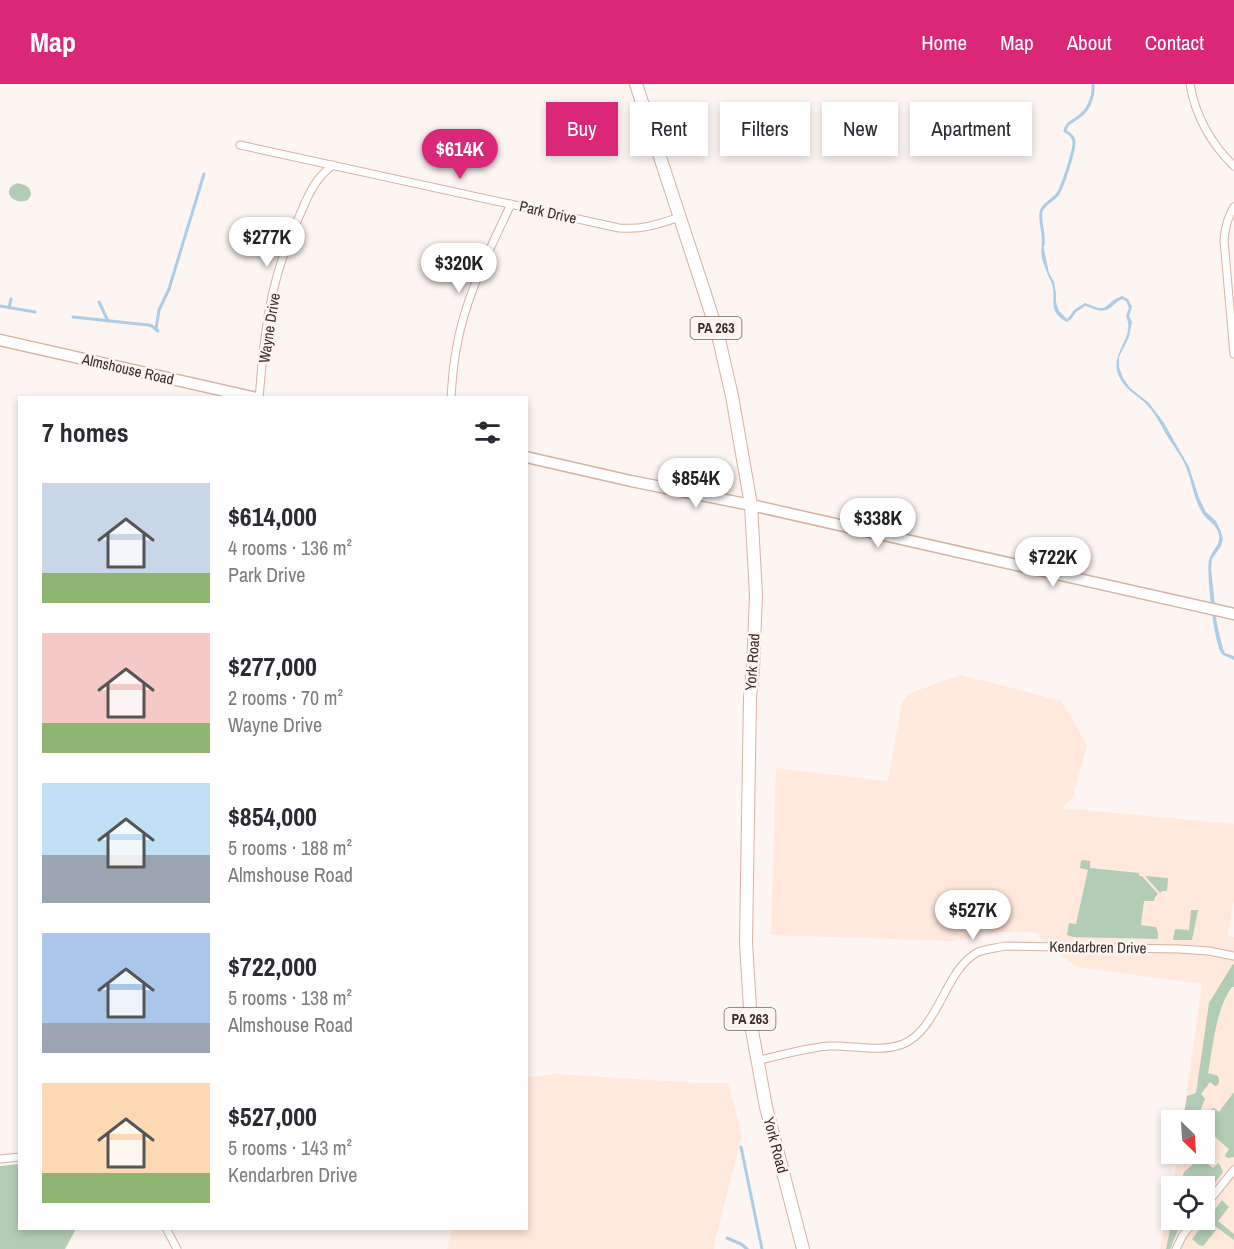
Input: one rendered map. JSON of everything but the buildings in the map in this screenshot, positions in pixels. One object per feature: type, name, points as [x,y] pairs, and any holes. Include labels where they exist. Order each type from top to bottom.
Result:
[{"type":"highway","name":"York Road","points":[[636,84],[718,335],[732,396],[751,505],[756,595],[749,723],[746,942],[751,1025],[768,1116],[803,1249]]},
{"type":"main road","name":"Almshouse Road","points":[[0,340],[248,396]]},
{"type":"main road","points":[[528,458],[751,505],[1234,614]]},
{"type":"street","points":[[1190,84],[1200,119],[1218,148],[1234,166]]},
{"type":"street","name":"Park Drive","points":[[240,145],[633,229],[680,217]]},
{"type":"street","name":"Wayne Drive","points":[[257,396],[269,312],[279,271],[295,223],[310,191],[322,173],[333,165]]},
{"type":"street","points":[[451,396],[456,350],[468,305],[480,271],[511,204]]},
{"type":"street","points":[[1234,207],[1225,228],[1224,240],[1234,354]]},
{"type":"street","name":"Kendarbren Drive","points":[[757,1061],[830,1046],[882,1048],[903,1044],[917,1035],[930,1019],[959,969],[980,951],[1005,946],[1179,949],[1209,951],[1234,956]]},
{"type":"street","points":[[0,1160],[18,1157]]},
{"type":"street","points":[[1215,1194],[1234,1170]]},
{"type":"street","points":[[170,1230],[177,1249]]},
{"type":"street","points":[[1176,1249],[1187,1230]]},
{"type":"shaded area","points":[[961,675],[1061,701],[1087,745],[1073,797],[1062,808],[1234,824],[1234,900],[1227,936],[1234,937],[1234,1249],[1160,1249],[1164,1230],[1215,1230],[1215,1176],[1174,1176],[1177,1164],[1215,1164],[1215,1110],[1184,1110],[1202,984],[1076,967],[1033,932],[999,932],[953,941],[771,935],[776,768],[888,781],[902,702],[910,693]]},
{"type":"shaded area","points":[[557,1074],[728,1083],[742,1135],[713,1249],[447,1249],[452,1230],[528,1230],[528,1077]]},
{"type":"green space","points":[[17,183],[29,188],[31,195],[28,200],[18,201],[13,199],[9,193],[9,189]]},
{"type":"green space","points":[[1083,860],[1090,861],[1090,868],[1139,873],[1139,876],[1142,876],[1158,894],[1154,901],[1144,901],[1141,925],[1156,927],[1158,939],[1067,935],[1069,923],[1076,924],[1088,870],[1080,868]]},
{"type":"green space","points":[[1145,876],[1168,878],[1167,891],[1160,893]]},
{"type":"green space","points":[[1191,910],[1198,910],[1192,940],[1173,940],[1175,929],[1189,930]]},
{"type":"green space","points":[[1233,964],[1234,987],[1222,1006],[1208,1073],[1218,1076],[1218,1085],[1215,1086],[1210,1082],[1201,1094],[1205,1099],[1201,1110],[1185,1110],[1187,1096],[1196,1093],[1209,1003]]},
{"type":"green space","points":[[1234,1092],[1234,1157],[1225,1156],[1229,1149],[1215,1137],[1215,1110],[1211,1109],[1214,1108],[1219,1112]]},
{"type":"green space","points":[[1218,1163],[1223,1172],[1215,1183],[1215,1176],[1183,1176],[1193,1164],[1208,1164],[1213,1168]]},
{"type":"green space","points":[[18,1164],[18,1230],[75,1230],[65,1249],[0,1249],[0,1166]]},
{"type":"green space","points":[[1222,1200],[1229,1207],[1218,1221],[1234,1234],[1234,1240],[1215,1226],[1215,1209]]},
{"type":"green space","points":[[1170,1230],[1178,1230],[1170,1249],[1166,1249]]},
{"type":"green space","points":[[1199,1230],[1216,1230],[1203,1246],[1192,1239]]},
{"type":"water","points":[[1043,244],[1049,273],[1054,282],[1056,302],[1059,311],[1067,319],[1074,310],[1085,303],[1104,308],[1122,296],[1128,299],[1132,307],[1129,316],[1132,322],[1129,337],[1119,357],[1119,367],[1130,388],[1149,403],[1164,423],[1189,467],[1206,512],[1216,521],[1221,532],[1223,539],[1212,559],[1211,568],[1217,624],[1223,649],[1225,653],[1234,656],[1234,660],[1222,654],[1219,648],[1211,608],[1208,567],[1210,557],[1219,542],[1218,532],[1200,509],[1184,463],[1157,417],[1124,384],[1117,371],[1118,355],[1128,332],[1126,316],[1129,308],[1126,301],[1122,299],[1104,310],[1085,306],[1067,322],[1062,319],[1057,314],[1053,303],[1052,284],[1041,253]]},
{"type":"waterway","points":[[1043,245],[1041,212],[1059,191],[1074,145],[1073,138],[1065,131],[1069,124],[1087,109],[1093,92],[1093,84]]},
{"type":"waterway","points":[[156,329],[159,310],[169,289],[204,174]]},
{"type":"waterway","points":[[9,308],[11,299]]},
{"type":"waterway","points":[[99,302],[108,321]]},
{"type":"waterway","points":[[0,306],[35,312]]},
{"type":"waterway","points":[[73,317],[148,325],[158,331]]},
{"type":"waterway","points":[[741,1147],[762,1249]]},
{"type":"waterway","points":[[727,1238],[747,1249]]}]
